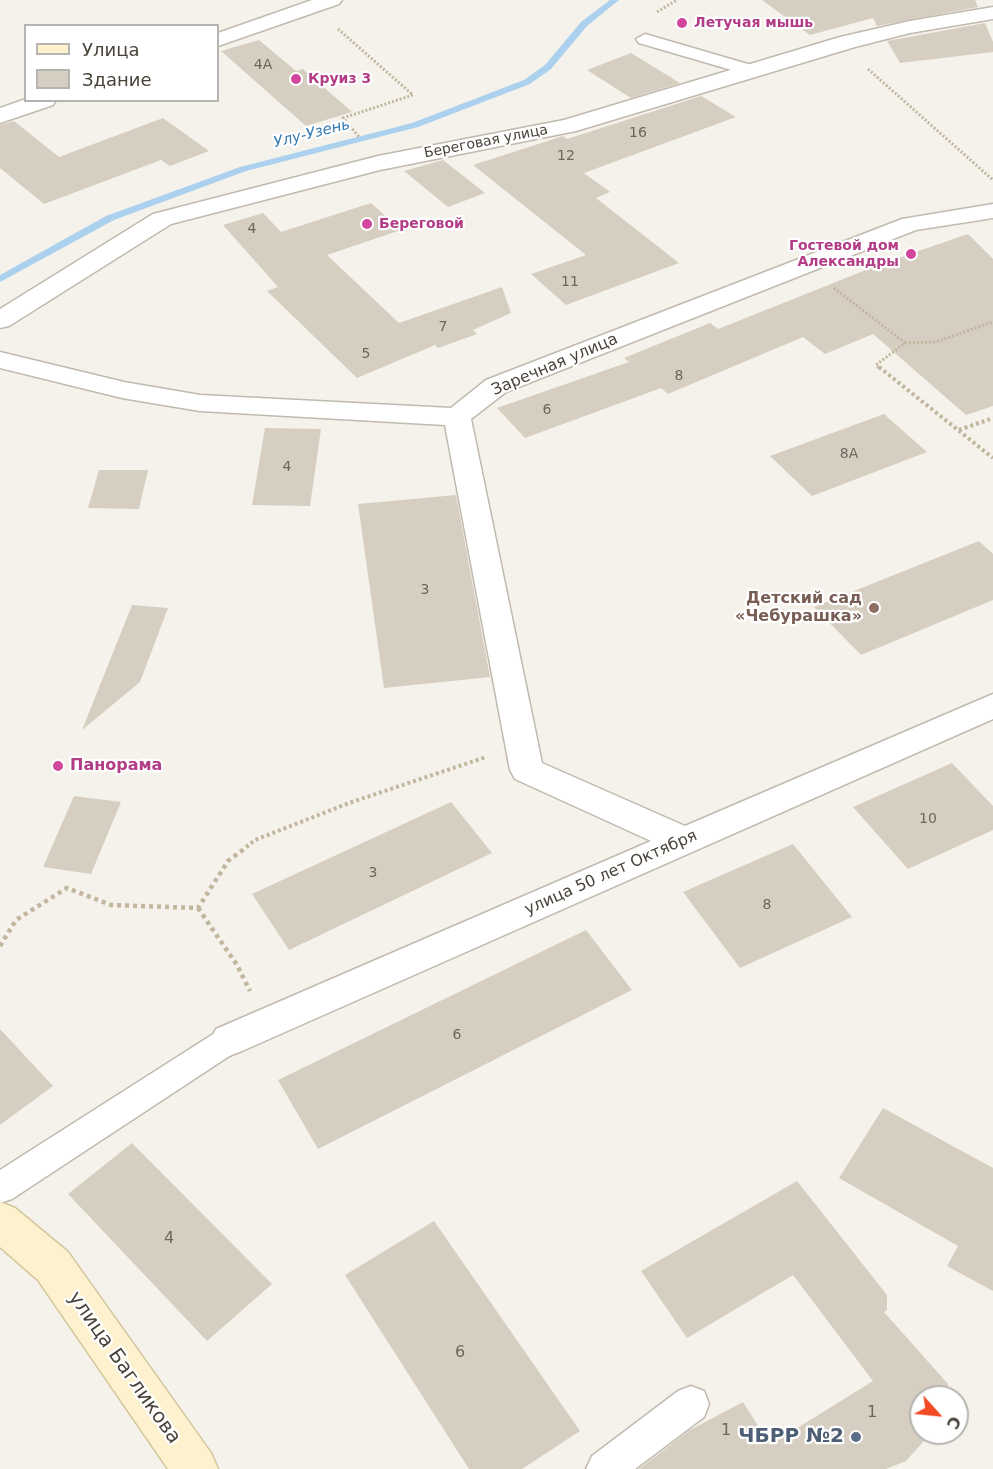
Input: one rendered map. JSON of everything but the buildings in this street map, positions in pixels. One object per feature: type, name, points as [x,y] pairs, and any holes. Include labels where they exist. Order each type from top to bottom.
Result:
[{"type":"main road","name":"улица Багликова","points":[[0,1221],[53,1266],[195,1469]]},
{"type":"street","points":[[219,40],[322,3]]},
{"type":"street","name":"Береговая улица","points":[[0,320],[162,219],[378,163],[568,126],[848,42],[910,27],[993,14]]},
{"type":"street","points":[[0,116],[39,102]]},
{"type":"street","name":"Заречная улица","points":[[457,417],[496,386],[911,224],[993,211]]},
{"type":"street","points":[[0,360],[29,365],[122,390],[200,403],[457,417],[527,770],[685,841]]},
{"type":"street","name":"улица 50 лет Октября","points":[[229,1040],[993,706]]},
{"type":"lane","points":[[645,39],[752,71]]},
{"type":"lane","points":[[0,1188],[229,1040]]},
{"type":"lane","points":[[605,1469],[691,1404]]},
{"type":"path","points":[[322,3],[413,95],[343,118],[348,123]]},
{"type":"path","points":[[848,42],[861,62],[993,180]]},
{"type":"path","points":[[805,266],[905,343]]},
{"type":"path","points":[[993,322],[935,342],[905,343],[876,365],[993,458]]},
{"type":"path","points":[[958,430],[993,417]]},
{"type":"path","points":[[198,908],[228,861],[255,840],[422,776],[522,745]]},
{"type":"path","points":[[0,946],[16,920],[67,888],[111,905],[198,908]]},
{"type":"path","points":[[198,908],[237,965]]},
{"type":"waterway","name":"Улу-Узень","points":[[0,279],[110,218],[243,169],[415,125],[527,82],[548,67],[584,24],[615,0]]},
{"type":"place","name":"Летучая мышь","points":[[682,23]]},
{"type":"place","name":"Круиз 3","points":[[296,79]]},
{"type":"place","name":"Береговой","points":[[367,224]]},
{"type":"place","name":"Гостевой дом Александры","points":[[911,254]]},
{"type":"place","name":"Детский сад «Чебурашка»","points":[[874,608]]},
{"type":"place","name":"Панорама","points":[[58,766]]},
{"type":"place","name":"ЧБРР №2","points":[[856,1437]]}]
